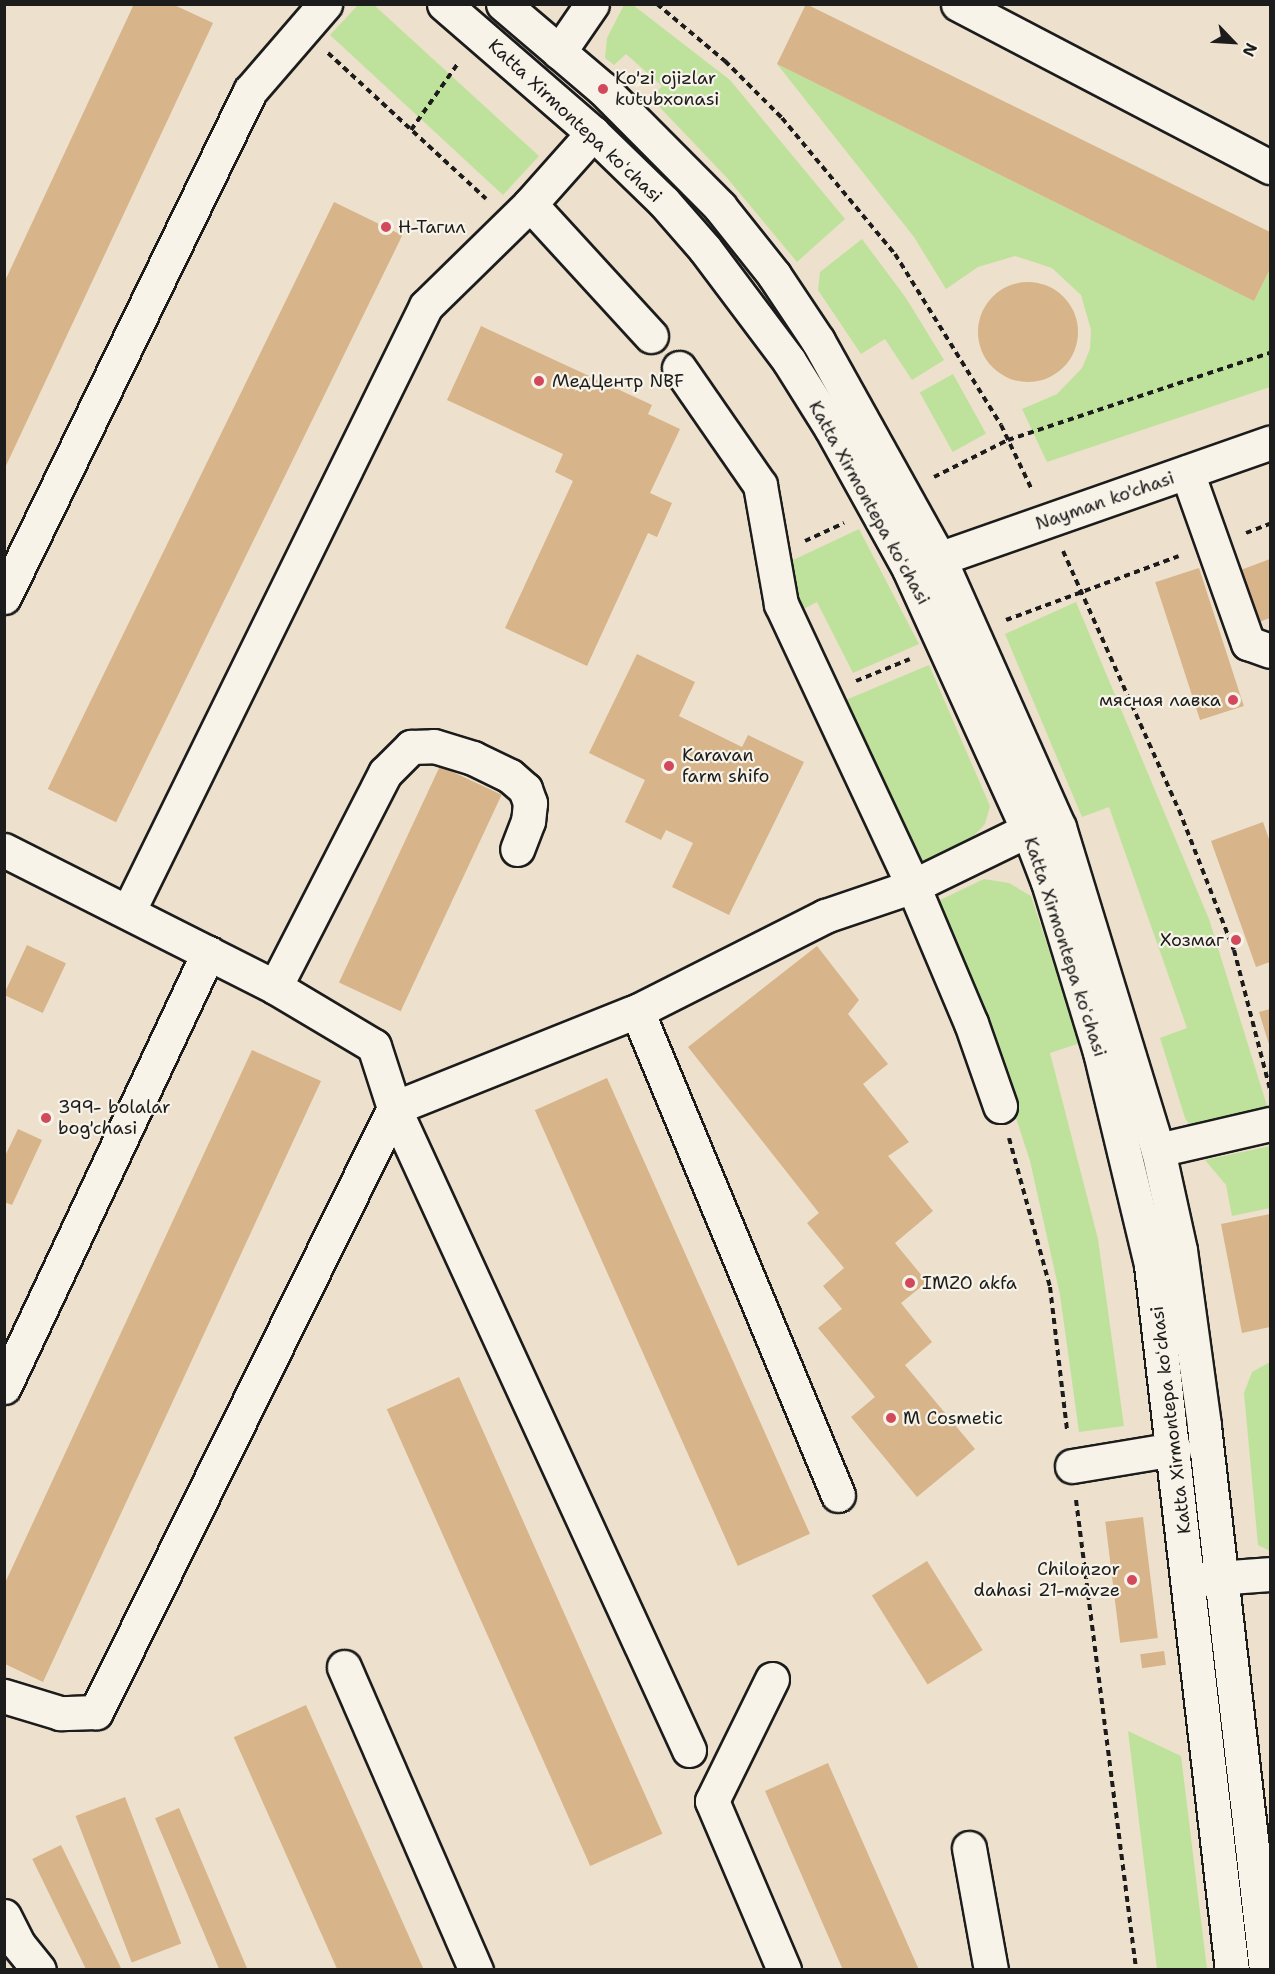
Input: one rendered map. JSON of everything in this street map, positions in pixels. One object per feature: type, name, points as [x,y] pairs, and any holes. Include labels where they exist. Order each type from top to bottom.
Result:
[{"type":"main road","points":[[4,597],[250,91],[325,4]]},
{"type":"main road","name":"Katta Xirmontepa koʻchasi","points":[[444,4],[593,133],[664,202],[745,300],[924,564],[1059,827],[1158,1150],[1180,1250],[1193,1338],[1205,1579],[1232,1970]]},
{"type":"main road","name":"Katta Xirmontepa koʻchasi","points":[[503,4],[603,89],[703,190],[774,275],[858,406],[924,564],[1028,830],[1048,882],[1100,1052],[1141,1209],[1175,1449],[1205,1579],[1266,1970]]},
{"type":"main road","points":[[559,52],[592,4]]},
{"type":"main road","points":[[958,4],[1270,167]]},
{"type":"main road","points":[[129,910],[426,306],[530,204],[593,133]]},
{"type":"main road","points":[[530,204],[651,336]]},
{"type":"main road","points":[[680,368],[760,485],[781,604],[913,886],[971,1023],[1000,1106]]},
{"type":"main road","name":"Nayman ko'chasi","points":[[924,564],[1270,443]]},
{"type":"main road","points":[[1187,472],[1248,643],[1270,651]]},
{"type":"main road","points":[[275,987],[385,773],[411,747],[434,746],[473,758],[510,776],[525,789],[530,803],[528,821],[517,849]]},
{"type":"main road","points":[[4,1696],[60,1713],[96,1712],[394,1108],[637,1011],[825,915],[913,886],[1028,830]]},
{"type":"main road","points":[[4,850],[129,910],[275,987],[374,1046],[394,1108],[689,1750]]},
{"type":"main road","points":[[4,1387],[208,953]]},
{"type":"main road","points":[[637,1011],[838,1495]]},
{"type":"main road","points":[[1158,1150],[1270,1124]]},
{"type":"main road","points":[[1072,1466],[1175,1449]]},
{"type":"main road","points":[[1205,1579],[1270,1574]]},
{"type":"main road","points":[[344,1667],[476,1970]]},
{"type":"main road","points":[[772,1679],[712,1801],[784,1970]]},
{"type":"main road","points":[[969,1848],[991,1970]]},
{"type":"main road","points":[[4,1916],[18,1944],[39,1970]]},
{"type":"path","points":[[303,29],[497,209],[530,204]]},
{"type":"path","points":[[411,130],[479,33]]},
{"type":"path","points":[[1008,440],[1270,353]]},
{"type":"path","points":[[1000,1106],[1050,1287],[1136,1970]]},
{"type":"green space","points":[[358,5],[374,5],[539,156],[503,195],[330,35]]},
{"type":"green space","points":[[624,5],[633,5],[730,80],[845,219],[797,262],[728,179],[651,98],[662,86],[626,54],[614,65],[605,58],[607,38]]},
{"type":"green space","points":[[777,64],[1254,301],[1270,269],[1270,387],[1047,462],[1022,409],[1057,394],[1082,368],[1090,349],[1091,330],[1081,295],[1052,268],[1015,256],[978,267],[946,289],[914,237]]},
{"type":"green space","points":[[862,239],[906,298],[944,360],[912,380],[885,339],[861,354],[818,290],[820,272]]},
{"type":"green space","points":[[953,374],[986,433],[953,452],[920,392]]},
{"type":"green space","points":[[859,529],[919,644],[853,673],[817,602],[794,614],[791,561]]},
{"type":"green space","points":[[1076,602],[1209,919],[1268,1109],[1200,1127],[1190,1126],[1185,1118],[1160,1038],[1187,1028],[1109,807],[1082,817],[1005,634]]},
{"type":"green space","points":[[929,665],[990,806],[985,824],[972,838],[914,865],[841,702]]},
{"type":"green space","points":[[984,879],[1009,883],[1031,896],[1080,1043],[1050,1053],[1098,1239],[1124,1426],[1079,1432],[1060,1295],[1030,1161],[987,1029],[938,901]]},
{"type":"green space","points":[[1270,1146],[1270,1208],[1232,1216],[1226,1185],[1205,1160]]},
{"type":"green space","points":[[1270,1362],[1270,1551],[1258,1545],[1244,1393],[1252,1372]]},
{"type":"green space","points":[[1128,1731],[1181,1756],[1207,1969],[1157,1969]]},
{"type":"building","points":[[134,4],[172,4],[213,23],[4,470],[4,283]]},
{"type":"building","points":[[806,4],[1270,232],[1270,269],[1254,301],[777,64]]},
{"type":"building","points":[[334,202],[402,235],[116,822],[48,789]]},
{"type":"building","points":[[1028,282],[1056,290],[1070,304],[1078,332],[1070,360],[1056,374],[1028,382],[1000,374],[986,360],[978,332],[986,304],[1000,290]]},
{"type":"building","points":[[481,326],[652,405],[648,414],[680,429],[650,493],[672,503],[657,537],[648,533],[587,666],[505,628],[573,481],[555,472],[563,454],[447,400]]},
{"type":"building","points":[[1270,559],[1270,618],[1256,623],[1238,571]]},
{"type":"building","points":[[1199,568],[1244,706],[1200,720],[1155,582]]},
{"type":"building","points":[[637,654],[695,682],[679,716],[742,747],[748,735],[804,762],[729,915],[672,887],[693,843],[666,830],[661,840],[625,822],[645,780],[589,753]]},
{"type":"building","points":[[440,766],[502,795],[401,1011],[339,983]]},
{"type":"building","points":[[1263,822],[1270,842],[1270,962],[1256,967],[1211,841]]},
{"type":"building","points":[[27,945],[66,963],[43,1013],[4,995]]},
{"type":"building","points":[[817,946],[859,1000],[848,1014],[888,1064],[863,1084],[909,1142],[888,1156],[933,1211],[895,1243],[927,1282],[901,1303],[932,1342],[905,1365],[975,1449],[917,1497],[851,1417],[875,1397],[818,1328],[842,1309],[823,1286],[844,1268],[807,1223],[819,1213],[688,1047]]},
{"type":"building","points":[[1270,1009],[1270,1048],[1259,1012]]},
{"type":"building","points":[[252,1050],[321,1081],[43,1682],[5,1664],[5,1583]]},
{"type":"building","points":[[607,1078],[810,1534],[738,1566],[535,1110]]},
{"type":"building","points":[[18,1129],[42,1140],[12,1205],[4,1202],[4,1158]]},
{"type":"building","points":[[1270,1214],[1270,1327],[1242,1333],[1221,1224]]},
{"type":"building","points":[[459,1377],[662,1834],[590,1866],[387,1409]]},
{"type":"building","name":"Chilonzor dahasi 21-mavze","points":[[1143,1517],[1158,1638],[1120,1643],[1105,1522]]},
{"type":"building","points":[[927,1561],[983,1650],[928,1684],[872,1595]]},
{"type":"building","points":[[1164,1651],[1166,1665],[1142,1668],[1140,1654]]},
{"type":"building","points":[[306,1705],[424,1970],[338,1970],[234,1737]]},
{"type":"building","points":[[828,1763],[919,1970],[843,1970],[765,1791]]},
{"type":"building","points":[[125,1797],[181,1944],[132,1963],[76,1816]]},
{"type":"building","points":[[179,1808],[248,1970],[220,1970],[155,1818]]},
{"type":"building","points":[[61,1845],[122,1970],[86,1970],[32,1859]]},
{"type":"place","name":"Ko'zi ojizlar kutubxonasi","points":[[603,89]]},
{"type":"place","name":"Н-Тагил","points":[[386,227]]},
{"type":"place","name":"МедЦентр NBF","points":[[539,381]]},
{"type":"place","name":"мясная лавка","points":[[1233,700]]},
{"type":"place","name":"Karavan farm shifo","points":[[669,766]]},
{"type":"place","name":"Хозмаг","points":[[1236,940]]},
{"type":"place","name":"399- bolalar bog'chasi","points":[[46,1118]]},
{"type":"place","name":"IMZO akfa","points":[[910,1283]]},
{"type":"place","name":"M Cosmetic","points":[[891,1418]]},
{"type":"place","name":"Chilonzor dahasi 21-mavze","points":[[1132,1580]]}]
